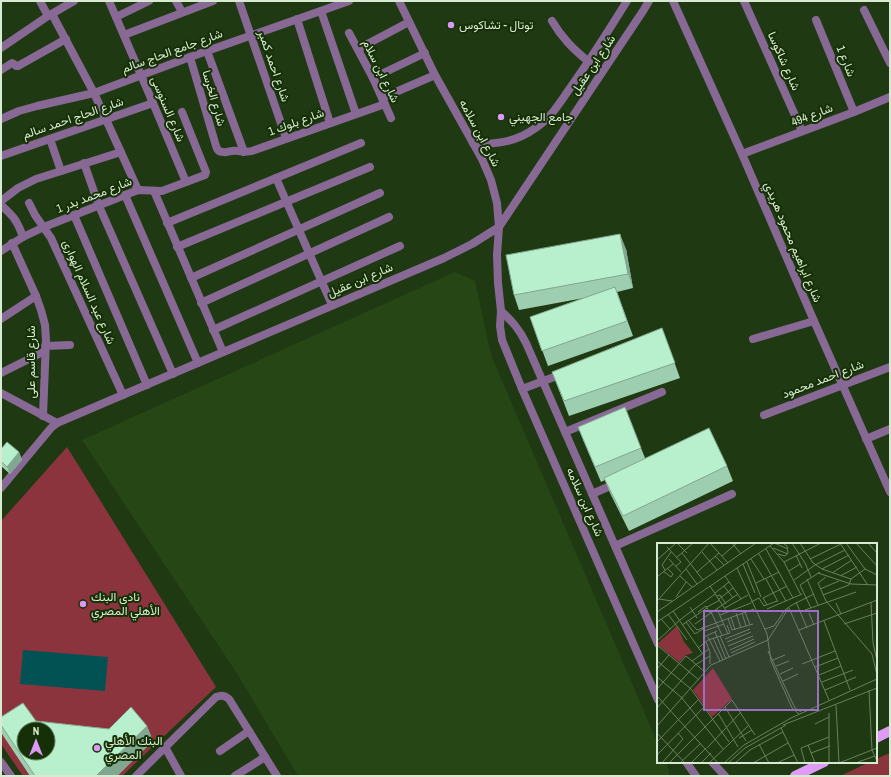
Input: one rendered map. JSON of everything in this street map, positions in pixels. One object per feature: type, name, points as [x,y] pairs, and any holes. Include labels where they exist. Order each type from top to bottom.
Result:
[{"type":"main road","points":[[877,738],[890,731]]},
{"type":"main road","points":[[794,776],[822,763]]},
{"type":"street","points":[[40,1],[66,39],[94,93],[138,190]]},
{"type":"street","points":[[1,48],[50,15],[74,1]]},
{"type":"street","name":"شارع السنوسى","points":[[109,1],[186,182]]},
{"type":"street","points":[[116,17],[149,1]]},
{"type":"street","points":[[176,1],[182,12]]},
{"type":"street","points":[[124,35],[213,1]]},
{"type":"street","name":"شارع احمد كمبر","points":[[239,1],[286,138]]},
{"type":"street","name":"شارع جامع الحاج سالم","points":[[1,119],[19,111],[94,93],[190,57],[349,1]]},
{"type":"street","name":"شارع ابن سلامه","points":[[399,1],[435,75],[482,159],[491,180],[497,203],[499,227],[497,255],[502,340],[657,698]]},
{"type":"street","name":"شارع ابن عقيل","points":[[473,143],[499,143],[511,140],[534,130],[544,122],[589,62],[627,1]]},
{"type":"street","name":"شارع ابن عقيل","points":[[1,488],[4,479],[51,428],[57,424],[458,251],[499,227],[649,1]]},
{"type":"street","name":"شارع ابراهيم محمود هريدي","points":[[673,1],[742,154],[890,492]]},
{"type":"street","name":"شارع شاكوسا","points":[[744,1],[802,131]]},
{"type":"street","points":[[864,10],[890,63]]},
{"type":"street","points":[[322,11],[356,114]]},
{"type":"street","points":[[297,19],[330,123]]},
{"type":"street","name":"شارع 1","points":[[816,20],[854,112]]},
{"type":"street","points":[[552,21],[576,52],[589,62]]},
{"type":"street","points":[[358,49],[409,22]]},
{"type":"street","name":"شارع ابن سلام","points":[[349,34],[373,78],[391,118]]},
{"type":"street","points":[[1,70],[12,63],[18,66],[66,39]]},
{"type":"street","points":[[207,51],[244,152]]},
{"type":"street","points":[[373,78],[424,53]]},
{"type":"street","name":"شارع الخرسا","points":[[190,57],[216,146]]},
{"type":"street","name":"شارع بلوك 1","points":[[216,146],[221,152],[252,151],[356,114],[435,75]]},
{"type":"street","name":"شارع 494","points":[[742,154],[890,97]]},
{"type":"street","name":"شارع الحاج احمد سالم","points":[[1,156],[153,102]]},
{"type":"street","name":"شارع محمد بدر 1","points":[[1,251],[12,243],[44,227],[138,190],[162,191],[205,175],[206,172],[182,112]]},
{"type":"street","points":[[50,139],[61,171]]},
{"type":"street","points":[[167,223],[361,143]]},
{"type":"street","points":[[1,201],[27,183],[121,152]]},
{"type":"street","points":[[84,163],[99,206],[173,374]]},
{"type":"street","points":[[177,247],[370,167]]},
{"type":"street","points":[[276,178],[332,305]]},
{"type":"street","points":[[154,191],[223,352]]},
{"type":"street","points":[[191,278],[380,193]]},
{"type":"street","points":[[125,195],[198,363]]},
{"type":"street","name":"شارع عبد السلام الهوارى","points":[[29,202],[35,216],[54,243],[123,395]]},
{"type":"street","points":[[1,206],[16,219],[24,237]]},
{"type":"street","points":[[74,216],[147,385]]},
{"type":"street","points":[[201,303],[389,217]]},
{"type":"street","name":"شارع قاسم على","points":[[12,243],[36,296],[45,325],[43,416]]},
{"type":"street","points":[[213,330],[400,246]]},
{"type":"street","points":[[1,319],[36,296]]},
{"type":"street","name":"شارع ابن سلامه","points":[[501,311],[520,331],[657,642]]},
{"type":"street","points":[[753,339],[814,321]]},
{"type":"street","points":[[1,373],[45,348],[70,345]]},
{"type":"street","name":"شارع احمد محمود","points":[[764,414],[890,367]]},
{"type":"street","points":[[522,389],[570,371]]},
{"type":"street","points":[[564,432],[662,392]]},
{"type":"street","points":[[1,393],[57,424]]},
{"type":"street","points":[[866,439],[890,429]]},
{"type":"street","points":[[592,494],[627,478]]},
{"type":"street","points":[[615,546],[732,494]]},
{"type":"street","points":[[136,776],[216,697],[222,695],[229,699],[277,776]]},
{"type":"street","points":[[220,751],[249,731]]},
{"type":"street","points":[[165,747],[181,776]]},
{"type":"street","points":[[235,776],[265,757]]},
{"type":"street","points":[[1,762],[11,776]]},
{"type":"street","points":[[687,763],[696,776]]},
{"type":"street","points":[[713,763],[725,776]]},
{"type":"shaded area","points":[[455,272],[475,281],[491,355],[657,742],[657,763],[666,763],[669,776],[298,776],[238,675],[82,440]]},
{"type":"shaded area","name":"نادي البنك الأهلي المصري","points":[[67,447],[216,687],[122,776],[23,776],[1,744],[1,521]]},
{"type":"shaded area","points":[[890,753],[890,776],[840,776],[868,763],[877,763],[877,759]]},
{"type":"water","points":[[23,650],[108,657],[105,691],[20,684]]},
{"type":"building","points":[[620,234],[628,274],[514,295],[506,255]]},
{"type":"building","points":[[615,287],[627,321],[542,351],[530,317]]},
{"type":"building","points":[[662,328],[675,363],[564,401],[552,372]]},
{"type":"building","points":[[625,407],[641,448],[595,467],[578,427]]},
{"type":"building","points":[[709,428],[727,466],[623,516],[604,478]]},
{"type":"building","points":[[7,442],[19,452],[7,467],[1,461],[1,449]]},
{"type":"building","name":"البنك الأهلي المصري","points":[[23,703],[36,721],[16,721],[16,748],[1,725],[1,717]]},
{"type":"building","name":"البنك الأهلي المصري","points":[[131,707],[147,726],[96,776],[35,776],[25,761],[56,761],[56,723],[109,729]]},
{"type":"place","name":"توتال - تشاكوس","points":[[451,25]]},
{"type":"place","name":"جامع الجهيني","points":[[501,117]]},
{"type":"place","name":"نادي البنك الأهلي المصري","points":[[83,604]]},
{"type":"place","name":"البنك الأهلي المصري","points":[[97,748]]}]
